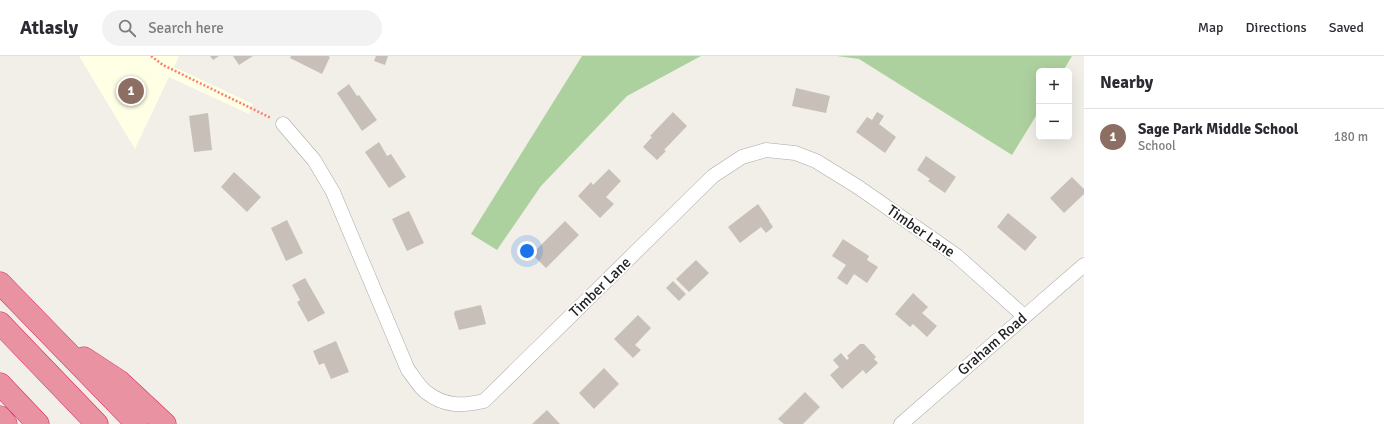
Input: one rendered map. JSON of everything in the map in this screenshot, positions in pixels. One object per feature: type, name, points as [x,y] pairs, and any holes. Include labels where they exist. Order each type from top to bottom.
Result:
[{"type":"highway","points":[[0,283],[137,424]]},
{"type":"highway","points":[[0,324],[98,424]]},
{"type":"highway","points":[[0,344],[78,424]]},
{"type":"highway","points":[[60,344],[114,377],[164,424]]},
{"type":"highway","points":[[0,384],[38,424]]},
{"type":"highway","points":[[0,417],[6,424]]},
{"type":"street","name":"Timber Lane","points":[[283,124],[314,160],[333,192],[408,370],[426,392],[447,404],[467,405],[484,401],[713,176],[742,157],[766,150],[795,153],[809,158],[858,187],[957,256],[1024,316]]},
{"type":"street","name":"Graham Road","points":[[901,424],[1084,265]]},
{"type":"path","points":[[151,56],[169,68],[283,124]]},
{"type":"shaded area","points":[[79,56],[179,56],[174,67],[253,104],[249,114],[169,77],[135,149]]},
{"type":"green space","points":[[582,56],[701,56],[627,96],[541,186],[497,250],[471,234]]},
{"type":"green space","points":[[837,56],[1072,56],[1065,68],[1036,68],[1036,116],[1012,155],[859,59]]},
{"type":"building","points":[[210,56],[219,56],[213,60]]},
{"type":"building","points":[[233,56],[253,56],[239,65]]},
{"type":"building","points":[[291,56],[330,57],[322,74],[290,58]]},
{"type":"building","points":[[376,56],[388,56],[385,65],[374,61]]},
{"type":"building","points":[[349,84],[377,120],[362,131],[337,93]]},
{"type":"building","points":[[796,88],[830,96],[826,113],[792,106]]},
{"type":"building","points":[[673,112],[687,126],[664,150],[666,151],[657,160],[643,147],[652,137],[650,136]]},
{"type":"building","points":[[877,112],[884,116],[879,124],[896,137],[885,153],[856,132],[867,117],[872,120]]},
{"type":"building","points":[[208,113],[212,150],[194,152],[189,116]]},
{"type":"building","points":[[379,142],[387,156],[391,154],[406,177],[389,188],[365,152]]},
{"type":"building","points":[[926,156],[956,177],[945,193],[928,181],[930,179],[917,170]]},
{"type":"building","points":[[609,169],[621,181],[606,197],[614,204],[600,218],[578,196],[591,182],[593,185]]},
{"type":"building","points":[[234,172],[261,197],[247,212],[221,187]]},
{"type":"building","points":[[1072,177],[1084,189],[1084,194],[1064,213],[1050,198]]},
{"type":"building","points":[[758,204],[773,227],[766,233],[761,227],[740,243],[728,227]]},
{"type":"building","points":[[409,211],[424,243],[407,251],[392,219]]},
{"type":"building","points":[[1008,213],[1037,237],[1025,251],[997,227]]},
{"type":"building","points":[[287,220],[303,253],[286,261],[271,228]]},
{"type":"building","points":[[565,221],[579,235],[546,268],[532,254]]},
{"type":"building","points":[[843,239],[869,256],[867,260],[878,267],[867,283],[854,274],[847,285],[837,278],[846,265],[832,256]]},
{"type":"building","points":[[696,260],[709,273],[689,292],[676,279]]},
{"type":"building","points":[[305,278],[325,313],[308,322],[297,302],[300,300],[292,285]]},
{"type":"building","points":[[673,281],[686,294],[679,301],[666,288]]},
{"type":"building","points":[[913,293],[928,307],[922,313],[937,326],[927,337],[913,324],[910,327],[895,314]]},
{"type":"building","points":[[481,305],[486,324],[459,330],[454,314],[455,311]]},
{"type":"building","points":[[638,315],[651,328],[635,345],[641,350],[633,358],[614,339]]},
{"type":"building","points":[[336,341],[349,372],[331,379],[324,363],[319,365],[313,351]]},
{"type":"building","points":[[860,344],[864,344],[876,357],[874,359],[878,363],[866,374],[863,370],[842,389],[830,375],[839,367],[833,360],[841,353],[847,360],[849,358],[847,356]]},
{"type":"building","points":[[604,368],[619,384],[594,409],[579,393]]},
{"type":"building","points":[[805,392],[820,407],[803,424],[784,424],[778,419]]},
{"type":"building","points":[[547,410],[560,424],[532,424]]},
{"type":"place","name":"Sage Park Middle School","points":[[131,91]]}]
